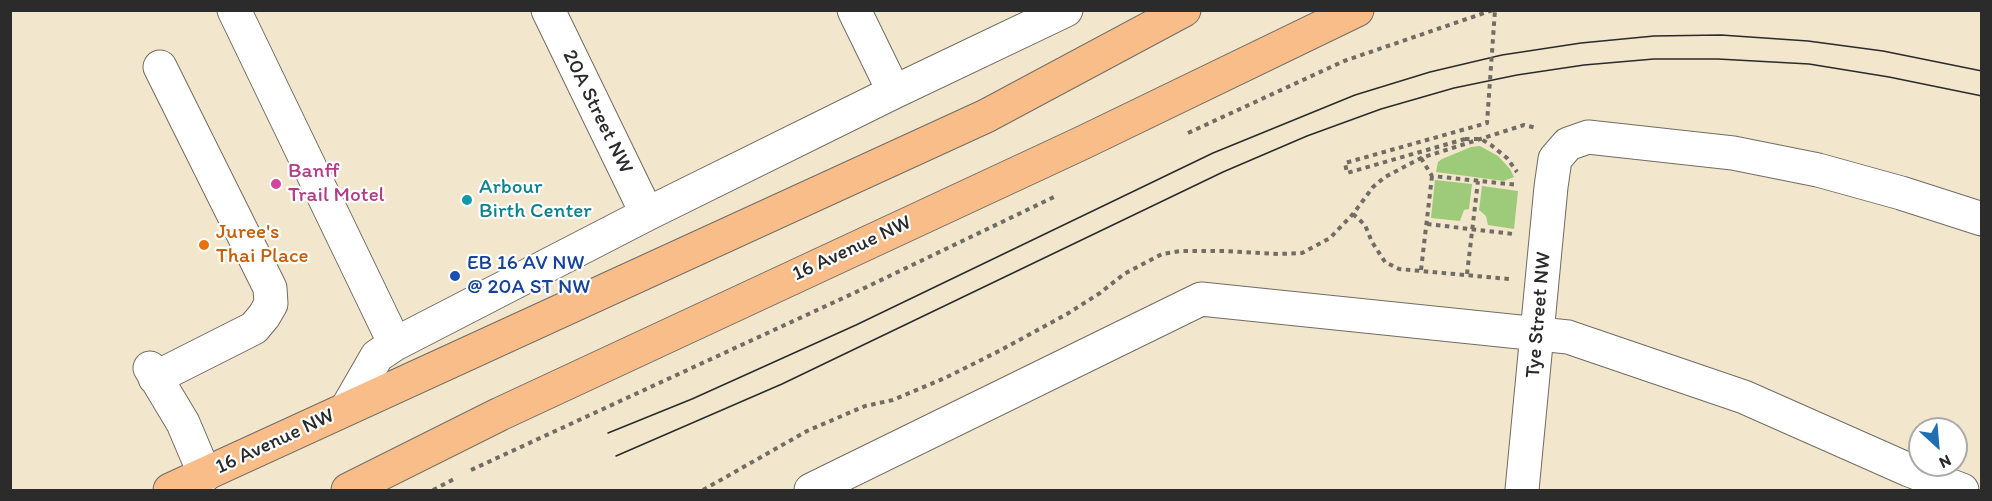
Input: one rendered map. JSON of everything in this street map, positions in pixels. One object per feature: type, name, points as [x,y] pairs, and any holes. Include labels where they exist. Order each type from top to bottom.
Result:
[{"type":"highway","name":"16 Avenue NW","points":[[170,490],[986,116],[1184,10]]},
{"type":"highway","name":"16 Avenue NW","points":[[348,490],[500,414],[1082,143],[1357,10]]},
{"type":"street","points":[[234,10],[395,344]]},
{"type":"street","name":"20A Street NW","points":[[548,10],[647,214]]},
{"type":"street","points":[[854,10],[894,92]]},
{"type":"street","name":"16 Avenue NW","points":[[347,408],[377,356],[395,344],[647,214],[1066,10]]},
{"type":"street","points":[[160,67],[270,288],[271,304],[254,328],[153,373],[183,423],[205,475]]},
{"type":"street","name":"Tye Street NW","points":[[1522,490],[1548,204],[1555,159],[1568,144],[1588,137],[1733,153],[1818,170],[1982,219]]},
{"type":"street","points":[[811,490],[1201,299],[1568,337],[1744,396],[1909,470],[1962,490]]},
{"type":"path","points":[[1186,134],[1344,61],[1494,10],[1487,123],[1345,163],[1347,173],[1465,139],[1481,139],[1514,166],[1524,186],[1432,176]]},
{"type":"path","points":[[1421,158],[1432,176],[1421,270]]},
{"type":"path","points":[[1467,274],[1478,181]]},
{"type":"path","points":[[469,471],[1058,196]]},
{"type":"path","points":[[1353,214],[1365,225],[1371,242],[1385,262],[1399,269],[1513,279]]},
{"type":"path","points":[[1427,224],[1518,235]]},
{"type":"path","points":[[433,490],[458,476]]},
{"type":"green space","points":[[1480,146],[1498,156],[1514,177],[1504,181],[1436,172],[1438,162],[1442,159],[1471,147]]},
{"type":"green space","points":[[1435,180],[1472,184],[1469,209],[1464,210],[1460,221],[1431,218]]},
{"type":"green space","points":[[1482,186],[1518,191],[1514,229],[1488,225],[1486,216],[1479,210]]},
{"type":"tram line","points":[[608,433],[692,399],[856,325],[1213,153],[1355,95],[1430,72],[1502,55],[1581,43],[1654,36],[1721,35],[1808,41],[1883,51],[1982,71]]},
{"type":"tram line","points":[[616,456],[782,384],[1223,172],[1307,136],[1381,109],[1454,88],[1517,75],[1584,65],[1654,59],[1718,59],[1809,64],[1982,96]]},
{"type":"place","name":"Banff Trail Motel","points":[[276,184]]},
{"type":"place","name":"Arbour Birth Center","points":[[467,200]]},
{"type":"place","name":"Juree's Thai Place","points":[[204,245]]},
{"type":"place","name":"EB 16 AV NW @ 20A ST NW","points":[[455,276]]}]
